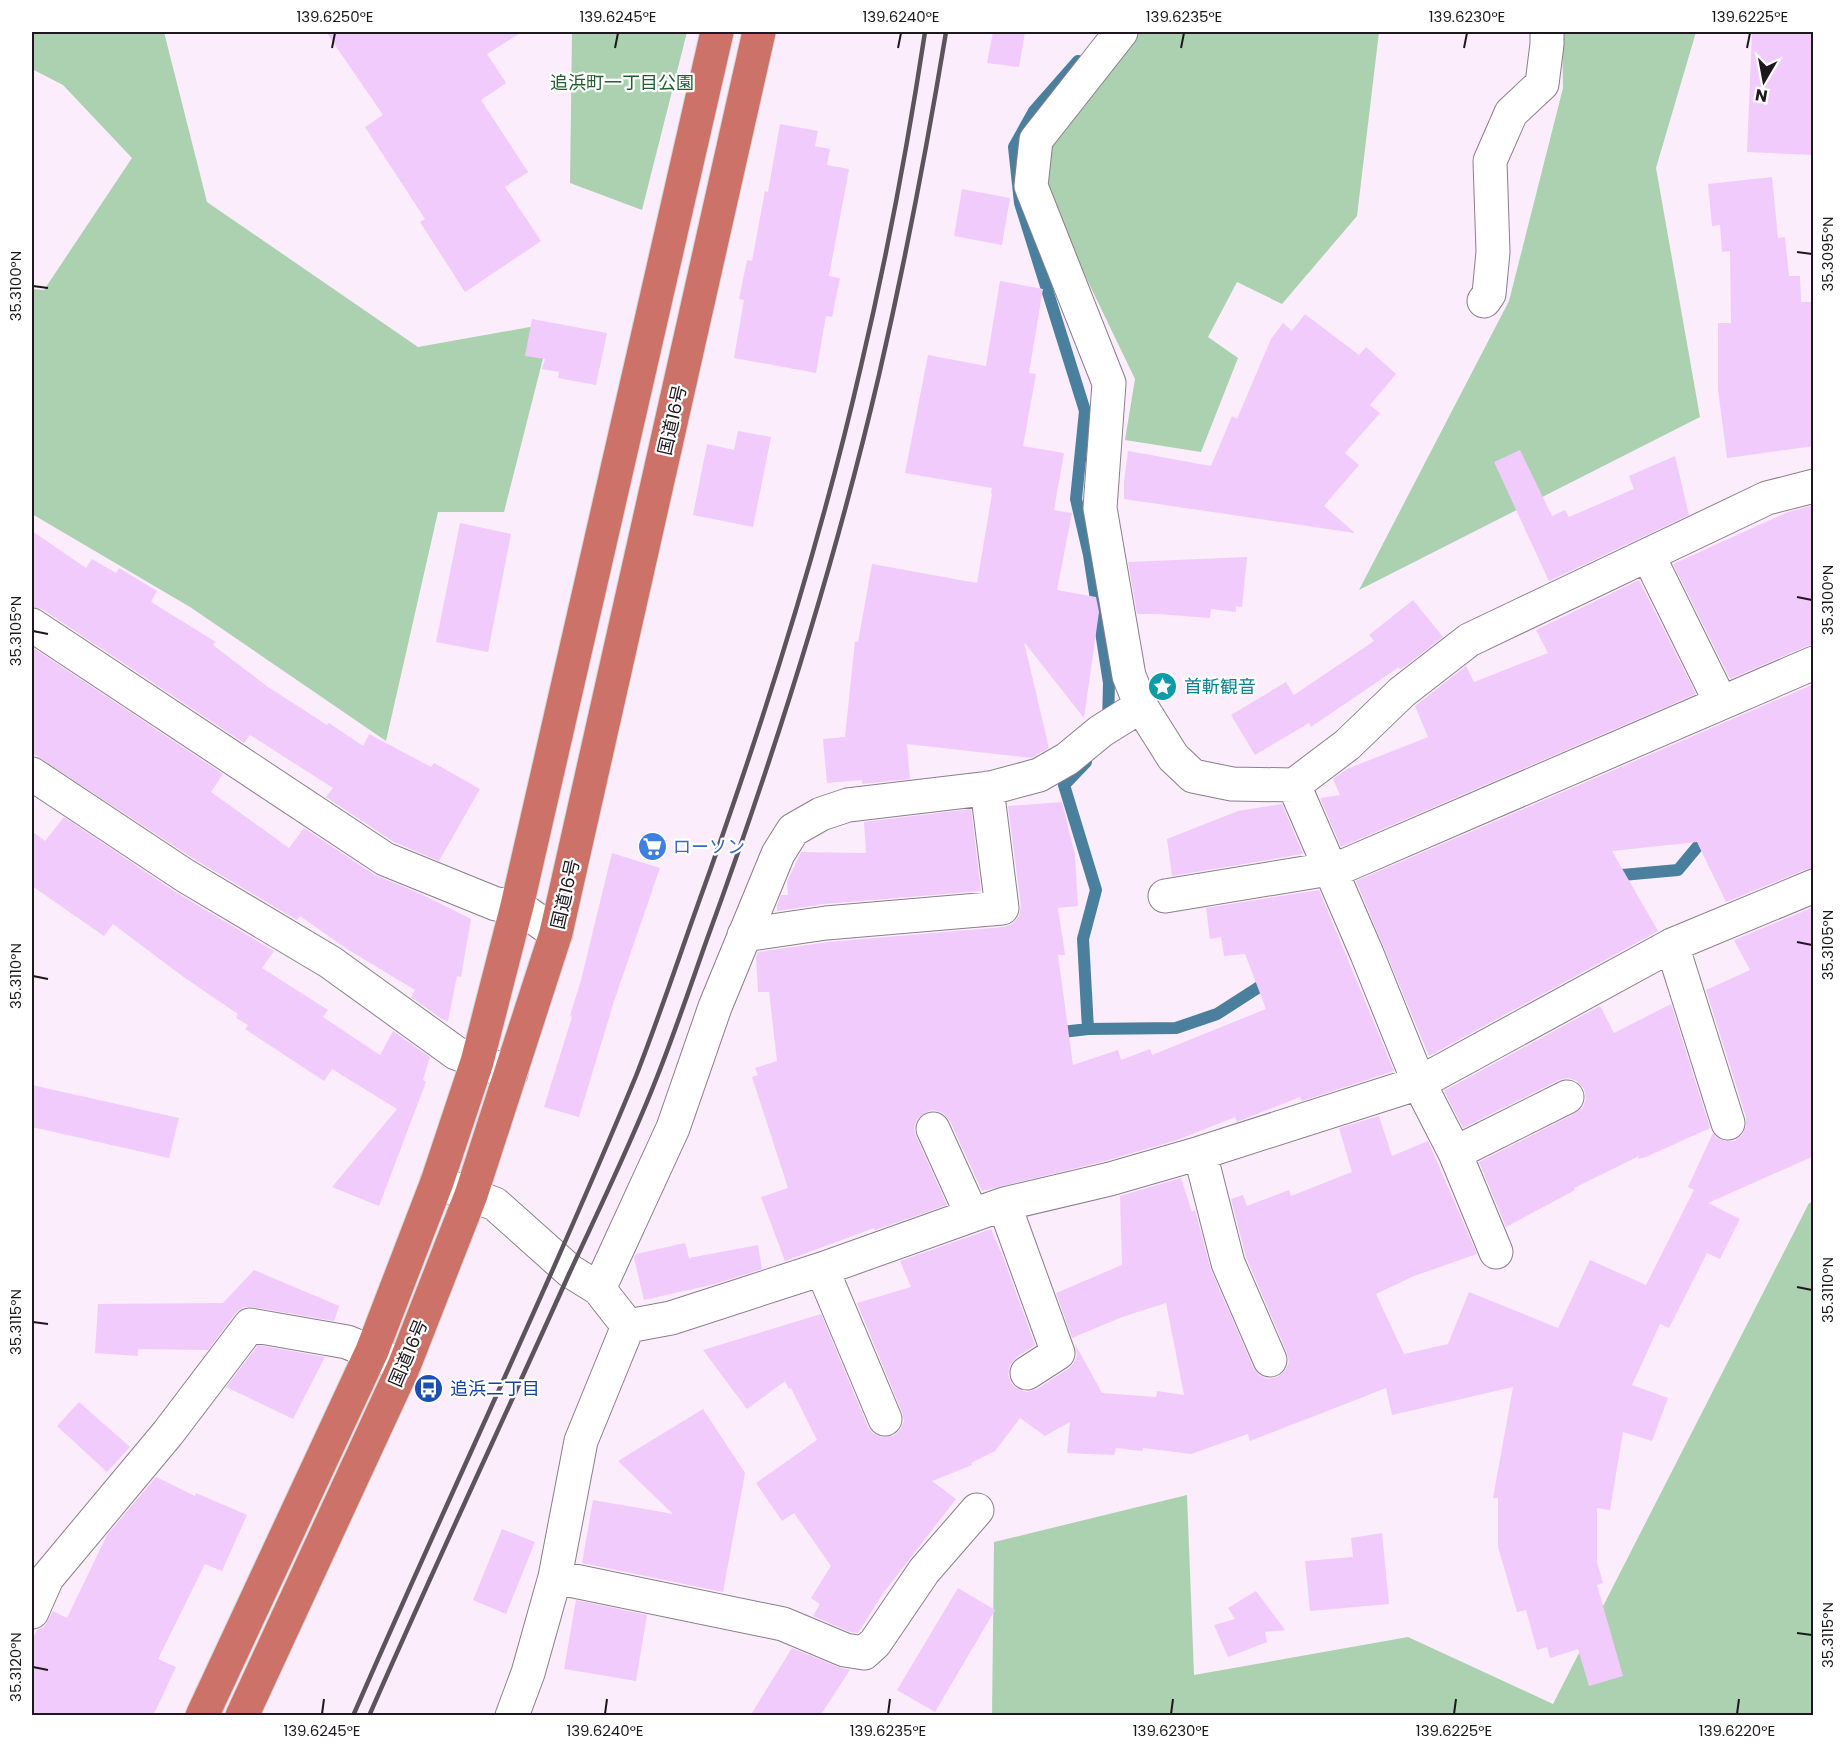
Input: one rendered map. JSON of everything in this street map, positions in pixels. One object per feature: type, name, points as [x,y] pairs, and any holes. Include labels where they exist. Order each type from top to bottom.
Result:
[{"type":"highway","name":"国道16号","points":[[202,1716],[372,1351],[437,1182],[477,1062],[517,906],[717,32]]},
{"type":"highway","name":"国道16号","points":[[242,1716],[404,1366],[471,1195],[556,933],[759,32]]},
{"type":"street","points":[[1121,32],[1036,140],[1031,186],[1109,383],[1100,508],[1130,676],[1141,706],[1173,757],[1193,776],[1232,784],[1294,785],[1347,746],[1402,692],[1468,640],[1767,498],[1814,486]]},
{"type":"street","points":[[1484,301],[1489,294],[1494,252],[1490,161],[1511,113],[1542,84],[1547,32]]},
{"type":"street","points":[[1648,555],[1720,701]]},
{"type":"street","points":[[32,625],[385,859],[496,904],[517,906],[556,933]]},
{"type":"street","points":[[1165,896],[1329,871],[1720,701],[1814,663]]},
{"type":"street","points":[[599,1289],[673,1128],[714,1007],[778,854],[793,830],[822,814],[848,805],[987,788],[1040,776],[1067,759],[1101,731],[1141,706]]},
{"type":"street","points":[[32,774],[184,875],[330,962],[456,1053],[512,1073]]},
{"type":"street","points":[[1294,785],[1419,1083],[1455,1153],[1496,1252]]},
{"type":"street","points":[[744,935],[826,923],[1002,908],[987,788]]},
{"type":"street","points":[[628,1326],[671,1318],[822,1269],[1004,1204],[1110,1179],[1200,1153],[1419,1083],[1672,945],[1814,886]]},
{"type":"street","points":[[1672,945],[1728,1123]]},
{"type":"street","points":[[1455,1153],[1567,1097]]},
{"type":"street","points":[[933,1129],[972,1215]]},
{"type":"street","points":[[1200,1153],[1228,1263],[1270,1360]]},
{"type":"street","points":[[437,1182],[495,1204],[570,1271],[599,1289],[628,1326]]},
{"type":"street","points":[[1004,1204],[1058,1353],[1027,1373]]},
{"type":"street","points":[[822,1269],[885,1419]]},
{"type":"street","points":[[32,1612],[47,1578],[168,1433],[250,1325],[348,1342],[404,1366]]},
{"type":"street","points":[[512,1716],[528,1673],[555,1577],[581,1441],[628,1326]]},
{"type":"street","points":[[555,1577],[783,1624],[844,1650],[864,1653],[874,1643],[924,1571],[977,1510]]},
{"type":"green space","points":[[32,32],[164,32],[207,202],[418,347],[552,323],[504,512],[438,512],[386,741],[190,607],[32,514],[32,289],[44,290],[132,158],[63,85],[32,69]]},
{"type":"green space","name":"追浜町一丁目公園","points":[[572,32],[687,32],[642,210],[570,183]]},
{"type":"green space","points":[[1134,32],[1379,32],[1357,216],[1282,304],[1237,282],[1208,337],[1238,358],[1201,452],[1125,440],[1135,379],[1040,182],[1055,132]]},
{"type":"green space","points":[[1562,32],[1696,32],[1656,168],[1700,417],[1359,590],[1509,301],[1563,88]]},
{"type":"green space","points":[[1813,1202],[1813,1715],[992,1716],[994,1542],[1187,1495],[1194,1675],[1408,1637],[1553,1704],[1809,1203]]},
{"type":"building","points":[[326,32],[522,32],[487,54],[506,83],[481,100],[528,172],[505,187],[541,241],[465,292],[420,222],[425,219],[365,127],[383,115]]},
{"type":"building","points":[[993,32],[1025,32],[1019,67],[987,63]]},
{"type":"building","points":[[1752,32],[1814,32],[1814,155],[1747,152]]},
{"type":"building","points":[[780,124],[818,131],[815,146],[830,149],[827,165],[849,169],[829,276],[840,278],[832,317],[826,316],[816,373],[734,358],[744,300],[739,299],[747,260],[752,261],[765,191],[768,192]]},
{"type":"building","points":[[1772,177],[1778,238],[1785,237],[1789,276],[1800,276],[1801,302],[1814,302],[1814,446],[1727,458],[1718,390],[1718,323],[1731,323],[1730,251],[1722,252],[1720,225],[1712,226],[1708,184]]},
{"type":"building","points":[[962,189],[1010,198],[1002,245],[954,236]]},
{"type":"building","points":[[1000,281],[1043,289],[1029,373],[1036,374],[1023,446],[1064,453],[1054,510],[1072,513],[1057,590],[1096,597],[1099,612],[1084,718],[1024,642],[1049,748],[1031,758],[907,744],[910,779],[862,784],[862,780],[827,783],[823,739],[845,737],[855,641],[858,642],[872,564],[977,583],[992,488],[905,473],[928,355],[986,366]]},
{"type":"building","points":[[1305,314],[1359,355],[1366,347],[1396,374],[1370,405],[1380,413],[1345,453],[1359,465],[1324,506],[1355,533],[1124,499],[1128,451],[1211,466],[1232,416],[1237,419],[1271,339],[1283,323],[1292,331]]},
{"type":"building","points":[[532,319],[607,333],[596,385],[558,378],[559,372],[542,369],[545,359],[525,356]]},
{"type":"building","points":[[738,431],[771,437],[753,527],[693,515],[707,444],[734,450]]},
{"type":"building","points":[[1520,450],[1552,516],[1565,510],[1569,517],[1634,489],[1629,476],[1675,456],[1689,515],[1549,581],[1494,462]]},
{"type":"building","points":[[1814,505],[1814,645],[1730,679],[1673,564],[1788,512]]},
{"type":"building","points":[[460,523],[511,534],[488,652],[436,642]]},
{"type":"building","points":[[32,531],[86,568],[92,559],[116,573],[119,568],[157,591],[151,602],[216,642],[213,645],[268,687],[363,746],[369,734],[431,767],[434,763],[480,789],[439,861],[394,842],[326,797],[333,788],[250,735],[244,743],[42,609],[32,607]]},
{"type":"building","points":[[1247,557],[1242,607],[1236,606],[1236,612],[1211,609],[1210,618],[1137,614],[1128,562]]},
{"type":"building","points":[[1639,580],[1696,694],[1341,847],[1320,798],[1340,795],[1333,779],[1347,769],[1428,737],[1415,706],[1466,666],[1474,682],[1548,653],[1536,630]]},
{"type":"building","points":[[1413,600],[1443,637],[1400,670],[1399,667],[1311,727],[1309,723],[1255,755],[1231,715],[1286,682],[1294,695],[1374,641],[1369,635]]},
{"type":"building","points":[[32,647],[223,774],[211,792],[289,848],[304,828],[375,875],[421,894],[471,919],[461,977],[457,976],[448,1021],[411,997],[415,990],[347,949],[300,916],[297,920],[194,859],[32,753]]},
{"type":"building","points":[[1814,684],[1814,868],[1726,902],[1697,842],[1612,851],[1658,931],[1429,1056],[1356,881]]},
{"type":"building","points":[[1062,802],[1075,855],[1078,906],[1058,908],[1065,955],[1058,955],[1073,1065],[1118,1050],[1121,1060],[1150,1049],[1152,1055],[1266,1009],[1245,954],[1224,956],[1221,937],[1210,939],[1206,908],[1319,890],[1394,1071],[1302,1101],[1300,1097],[1237,1122],[1235,1117],[1177,1140],[1105,1161],[982,1191],[950,1121],[943,1113],[934,1110],[926,1112],[917,1119],[914,1128],[947,1205],[875,1230],[874,1228],[785,1261],[761,1197],[788,1188],[752,1077],[758,1075],[755,1068],[777,1061],[769,992],[758,992],[756,957],[758,952],[828,942],[1004,927],[1012,924],[1019,916],[1021,906],[1008,806]]},
{"type":"building","points":[[1282,804],[1303,854],[1172,876],[1167,839],[1238,811]]},
{"type":"building","points":[[971,809],[981,891],[824,904],[777,911],[781,895],[788,895],[787,882],[801,852],[866,853],[864,822]]},
{"type":"building","points":[[64,817],[174,891],[274,951],[262,968],[328,1010],[323,1017],[380,1055],[393,1031],[430,1057],[423,1080],[426,1082],[379,1206],[332,1187],[397,1109],[332,1069],[324,1081],[245,1029],[248,1025],[236,1018],[238,1014],[113,924],[104,936],[32,886],[32,831],[45,841]]},
{"type":"building","points":[[612,853],[660,868],[615,998],[579,1117],[544,1107],[572,1017],[570,1016]]},
{"type":"building","points":[[1814,907],[1814,1156],[1708,1203],[1740,1219],[1720,1259],[1707,1253],[1669,1328],[1660,1324],[1632,1385],[1668,1398],[1652,1441],[1623,1432],[1610,1510],[1597,1508],[1597,1562],[1603,1583],[1597,1585],[1623,1676],[1589,1686],[1578,1649],[1550,1658],[1547,1647],[1537,1650],[1526,1610],[1517,1612],[1498,1547],[1498,1498],[1493,1498],[1513,1387],[1392,1415],[1386,1388],[1250,1441],[1248,1434],[1191,1454],[1143,1448],[1142,1451],[1116,1448],[1114,1455],[1067,1453],[1070,1422],[1045,1436],[1020,1418],[995,1451],[971,1463],[972,1465],[932,1481],[956,1499],[884,1592],[858,1633],[850,1632],[813,1616],[820,1604],[811,1598],[831,1566],[794,1513],[782,1521],[756,1483],[817,1440],[791,1388],[789,1389],[785,1381],[747,1409],[703,1350],[821,1314],[868,1427],[873,1434],[882,1437],[893,1436],[900,1430],[904,1421],[902,1412],[857,1303],[911,1287],[900,1261],[991,1229],[1035,1345],[1017,1357],[1010,1365],[1008,1375],[1011,1383],[1027,1392],[1037,1389],[1074,1363],[1077,1355],[1075,1344],[1102,1393],[1156,1397],[1157,1391],[1184,1395],[1166,1303],[1122,1317],[1072,1338],[1056,1293],[1122,1265],[1120,1196],[1181,1178],[1192,1212],[1195,1210],[1211,1270],[1253,1367],[1259,1375],[1268,1379],[1277,1377],[1285,1371],[1289,1362],[1287,1353],[1246,1257],[1231,1199],[1243,1195],[1247,1206],[1289,1190],[1291,1196],[1352,1172],[1339,1128],[1379,1116],[1392,1156],[1428,1141],[1477,1254],[1414,1276],[1376,1294],[1404,1354],[1448,1344],[1469,1292],[1558,1328],[1590,1260],[1646,1285],[1694,1190],[1688,1187],[1713,1133],[1725,1141],[1734,1141],[1742,1135],[1746,1126],[1746,1117],[1706,990],[1750,970],[1734,940]]},
{"type":"building","points":[[1671,1004],[1710,1128],[1646,1157],[1638,1159],[1639,1156],[1574,1188],[1575,1190],[1506,1227],[1479,1162],[1576,1113],[1583,1107],[1586,1099],[1584,1089],[1577,1081],[1568,1078],[1559,1080],[1463,1128],[1444,1091],[1600,1006],[1614,1033]]},
{"type":"building","points":[[32,1085],[179,1118],[169,1158],[32,1127]]},
{"type":"building","points":[[685,1243],[689,1258],[758,1245],[762,1269],[715,1284],[644,1300],[634,1258],[636,1254]]},
{"type":"building","points":[[254,1270],[339,1306],[334,1321],[244,1307],[235,1314],[208,1350],[138,1349],[138,1356],[95,1353],[98,1304],[223,1303]]},
{"type":"building","points":[[258,1345],[325,1357],[293,1419],[226,1387]]},
{"type":"building","points":[[79,1402],[130,1447],[107,1472],[57,1426]]},
{"type":"building","points":[[703,1409],[745,1473],[723,1592],[582,1563],[593,1500],[673,1514],[618,1461]]},
{"type":"building","points":[[156,1477],[195,1496],[196,1493],[247,1515],[222,1571],[205,1564],[158,1659],[176,1667],[153,1716],[32,1716],[32,1640],[37,1630],[44,1627],[53,1611],[67,1618],[107,1535]]},
{"type":"building","points":[[502,1529],[535,1542],[506,1614],[473,1600]]},
{"type":"building","points":[[1382,1533],[1389,1604],[1310,1611],[1305,1561],[1353,1557],[1351,1538]]},
{"type":"building","points":[[958,1588],[995,1610],[935,1712],[897,1690]]},
{"type":"building","points":[[1256,1591],[1285,1630],[1265,1632],[1267,1642],[1228,1657],[1214,1625],[1235,1619],[1228,1608]]},
{"type":"building","points":[[576,1600],[647,1615],[636,1681],[564,1669]]},
{"type":"building","points":[[792,1648],[850,1670],[820,1716],[750,1716]]},
{"type":"waterway","points":[[1078,61],[1034,111],[1014,147],[1020,203],[1085,411],[1076,499],[1089,555],[1109,683],[1108,723]]},
{"type":"waterway","points":[[1086,762],[1064,785],[1096,890],[1083,939],[1088,1029]]},
{"type":"waterway","points":[[1611,876],[1678,870],[1708,834]]},
{"type":"waterway","points":[[1054,1033],[1088,1029],[1176,1028],[1217,1014],[1270,980]]},
{"type":"railway","points":[[353,1716],[567,1237],[636,1076],[744,774],[808,571],[845,435],[888,242],[925,32]]},
{"type":"railway","points":[[369,1716],[657,1077],[779,732],[843,519],[879,375],[907,247],[946,32]]},
{"type":"place","name":"首斬観音","points":[[1163,686]]},
{"type":"place","name":"ローソン","points":[[652,846]]},
{"type":"place","name":"追浜二丁目","points":[[429,1388]]}]
